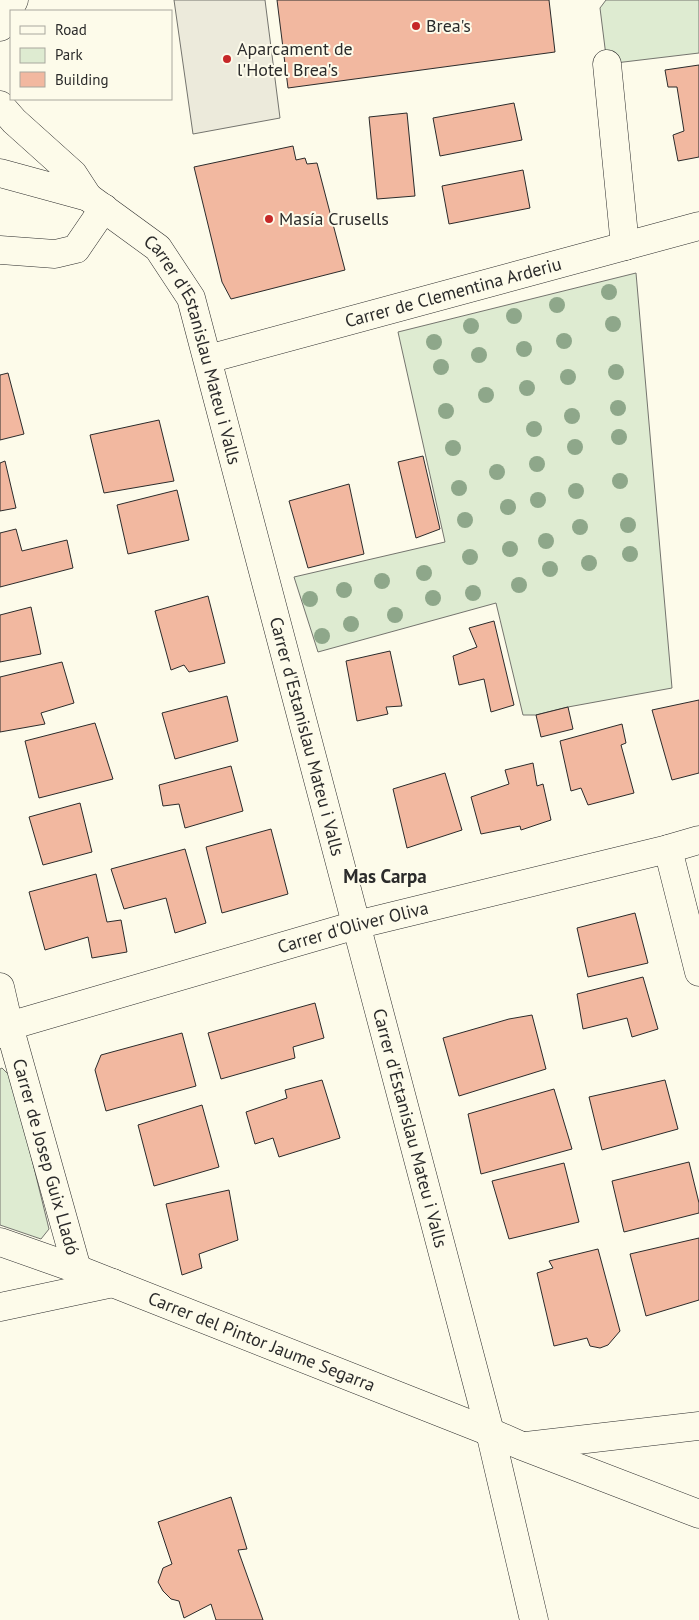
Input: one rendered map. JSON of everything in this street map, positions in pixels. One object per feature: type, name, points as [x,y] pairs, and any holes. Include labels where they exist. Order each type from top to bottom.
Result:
[{"type":"street","points":[[0,27],[14,0]]},
{"type":"street","points":[[607,64],[625,246]]},
{"type":"street","points":[[0,105],[14,121],[72,174],[96,202]]},
{"type":"street","points":[[0,173],[96,202]]},
{"type":"street","points":[[0,250],[54,254],[76,249],[96,202]]},
{"type":"street","name":"Carrer d'Estanislau Mateu i Valls","points":[[96,202],[158,248],[190,298],[208,359],[490,1432],[534,1620]]},
{"type":"street","name":"Carrer de Clementina Arderiu","points":[[208,359],[699,226]]},
{"type":"street","name":"Carrer d'Oliver Oliva","points":[[5,1030],[356,924],[699,840]]},
{"type":"street","points":[[668,849],[699,972]]},
{"type":"street","name":"Carrer de Josep Guix Lladó","points":[[0,987],[5,1030],[77,1269]]},
{"type":"street","name":"Carrer del Pintor Jaume Segarra","points":[[0,1242],[113,1283],[522,1446],[699,1514]]},
{"type":"street","points":[[0,1306],[113,1283]]},
{"type":"street","points":[[522,1446],[699,1426]]},
{"type":"green space","points":[[606,0],[699,0],[699,53],[607,64],[600,8]]},
{"type":"green space","points":[[636,273],[672,688],[568,707],[536,715],[523,715],[496,603],[318,652],[294,577],[445,542],[398,332]]},
{"type":"green space","points":[[2,1068],[12,1078],[49,1229],[41,1239],[0,1225],[0,1069]]},
{"type":"shaded area","name":"Aparcament de l'Hotel Brea's","points":[[174,0],[265,0],[280,118],[193,134]]},
{"type":"building","name":"Brea's","points":[[277,0],[549,0],[555,52],[288,88]]},
{"type":"building","points":[[699,65],[699,157],[678,161],[673,135],[684,131],[677,87],[668,87],[665,70]]},
{"type":"building","points":[[514,103],[522,140],[440,156],[433,118]]},
{"type":"building","points":[[407,113],[415,196],[377,199],[369,117]]},
{"type":"building","name":"Masía Crusells","points":[[293,146],[296,160],[305,158],[307,164],[317,163],[345,270],[231,299],[222,282],[194,167]]},
{"type":"building","points":[[523,170],[530,208],[449,224],[442,186]]},
{"type":"building","points":[[8,373],[24,434],[0,440],[0,375]]},
{"type":"building","points":[[159,420],[174,481],[104,493],[90,435]]},
{"type":"building","points":[[423,456],[440,529],[416,538],[398,462]]},
{"type":"building","points":[[5,461],[16,508],[0,511],[0,463]]},
{"type":"building","points":[[349,484],[364,554],[308,568],[289,501]]},
{"type":"building","points":[[177,490],[189,540],[128,554],[117,505]]},
{"type":"building","points":[[16,529],[22,551],[67,540],[73,568],[0,587],[0,533]]},
{"type":"building","points":[[208,596],[225,663],[189,672],[184,665],[171,670],[155,611]]},
{"type":"building","points":[[31,607],[41,654],[0,662],[0,615]]},
{"type":"building","points":[[494,621],[514,705],[491,712],[484,679],[459,685],[453,656],[477,647],[469,628]]},
{"type":"building","points":[[390,651],[402,706],[386,707],[388,714],[357,721],[346,661]]},
{"type":"building","points":[[62,662],[74,703],[41,713],[45,724],[0,732],[0,677]]},
{"type":"building","points":[[227,696],[238,741],[175,759],[162,713]]},
{"type":"building","points":[[699,700],[699,773],[672,780],[652,710]]},
{"type":"building","points":[[568,707],[573,729],[541,737],[536,715]]},
{"type":"building","points":[[95,723],[113,779],[39,798],[25,741]]},
{"type":"building","points":[[622,724],[626,743],[621,745],[634,793],[588,805],[581,788],[571,791],[560,741]]},
{"type":"building","points":[[533,763],[537,786],[543,784],[551,820],[521,830],[520,826],[481,834],[471,797],[509,784],[505,770]]},
{"type":"building","points":[[231,766],[243,811],[185,828],[179,804],[163,806],[159,785]]},
{"type":"building","points":[[445,773],[462,830],[407,848],[393,789]]},
{"type":"building","points":[[80,803],[92,852],[43,865],[29,817]]},
{"type":"building","points":[[271,829],[288,894],[222,913],[206,847]]},
{"type":"building","points":[[185,849],[206,923],[175,933],[166,898],[124,909],[111,869]]},
{"type":"building","points":[[96,874],[107,922],[121,920],[127,952],[92,958],[88,937],[45,950],[29,892]]},
{"type":"building","points":[[635,913],[648,963],[588,977],[577,928]]},
{"type":"building","points":[[643,977],[658,1029],[632,1037],[627,1018],[583,1029],[577,994]]},
{"type":"building","points":[[315,1003],[324,1038],[293,1047],[295,1058],[221,1079],[208,1033]]},
{"type":"building","points":[[532,1015],[546,1069],[459,1096],[443,1038],[509,1019]]},
{"type":"building","points":[[182,1033],[196,1086],[106,1111],[95,1070],[101,1055]]},
{"type":"building","points":[[322,1080],[340,1138],[279,1157],[273,1138],[255,1144],[246,1112],[287,1098],[285,1090]]},
{"type":"building","points":[[665,1080],[678,1129],[602,1150],[589,1097]]},
{"type":"building","points":[[554,1089],[572,1149],[481,1174],[468,1114]]},
{"type":"building","points":[[202,1105],[219,1167],[154,1186],[138,1125]]},
{"type":"building","points":[[689,1162],[699,1203],[699,1213],[624,1232],[612,1181]]},
{"type":"building","points":[[564,1163],[579,1222],[509,1239],[492,1181]]},
{"type":"building","points":[[229,1190],[238,1240],[199,1254],[202,1268],[182,1275],[166,1204]]},
{"type":"building","points":[[699,1238],[699,1300],[646,1316],[630,1254]]},
{"type":"building","points":[[598,1249],[620,1331],[608,1345],[600,1348],[590,1346],[587,1338],[554,1346],[537,1273],[553,1268],[549,1261]]},
{"type":"building","points":[[231,1497],[247,1549],[238,1550],[263,1620],[216,1620],[211,1604],[184,1618],[179,1601],[171,1599],[158,1582],[163,1568],[172,1564],[158,1522]]},
{"type":"place","name":"Brea's","points":[[416,26]]},
{"type":"place","name":"Aparcament de l'Hotel Brea's","points":[[227,59]]},
{"type":"place","name":"Masía Crusells","points":[[269,219]]},
{"type":"district","name":"Mas Carpa","points":[[385,876]]}]
